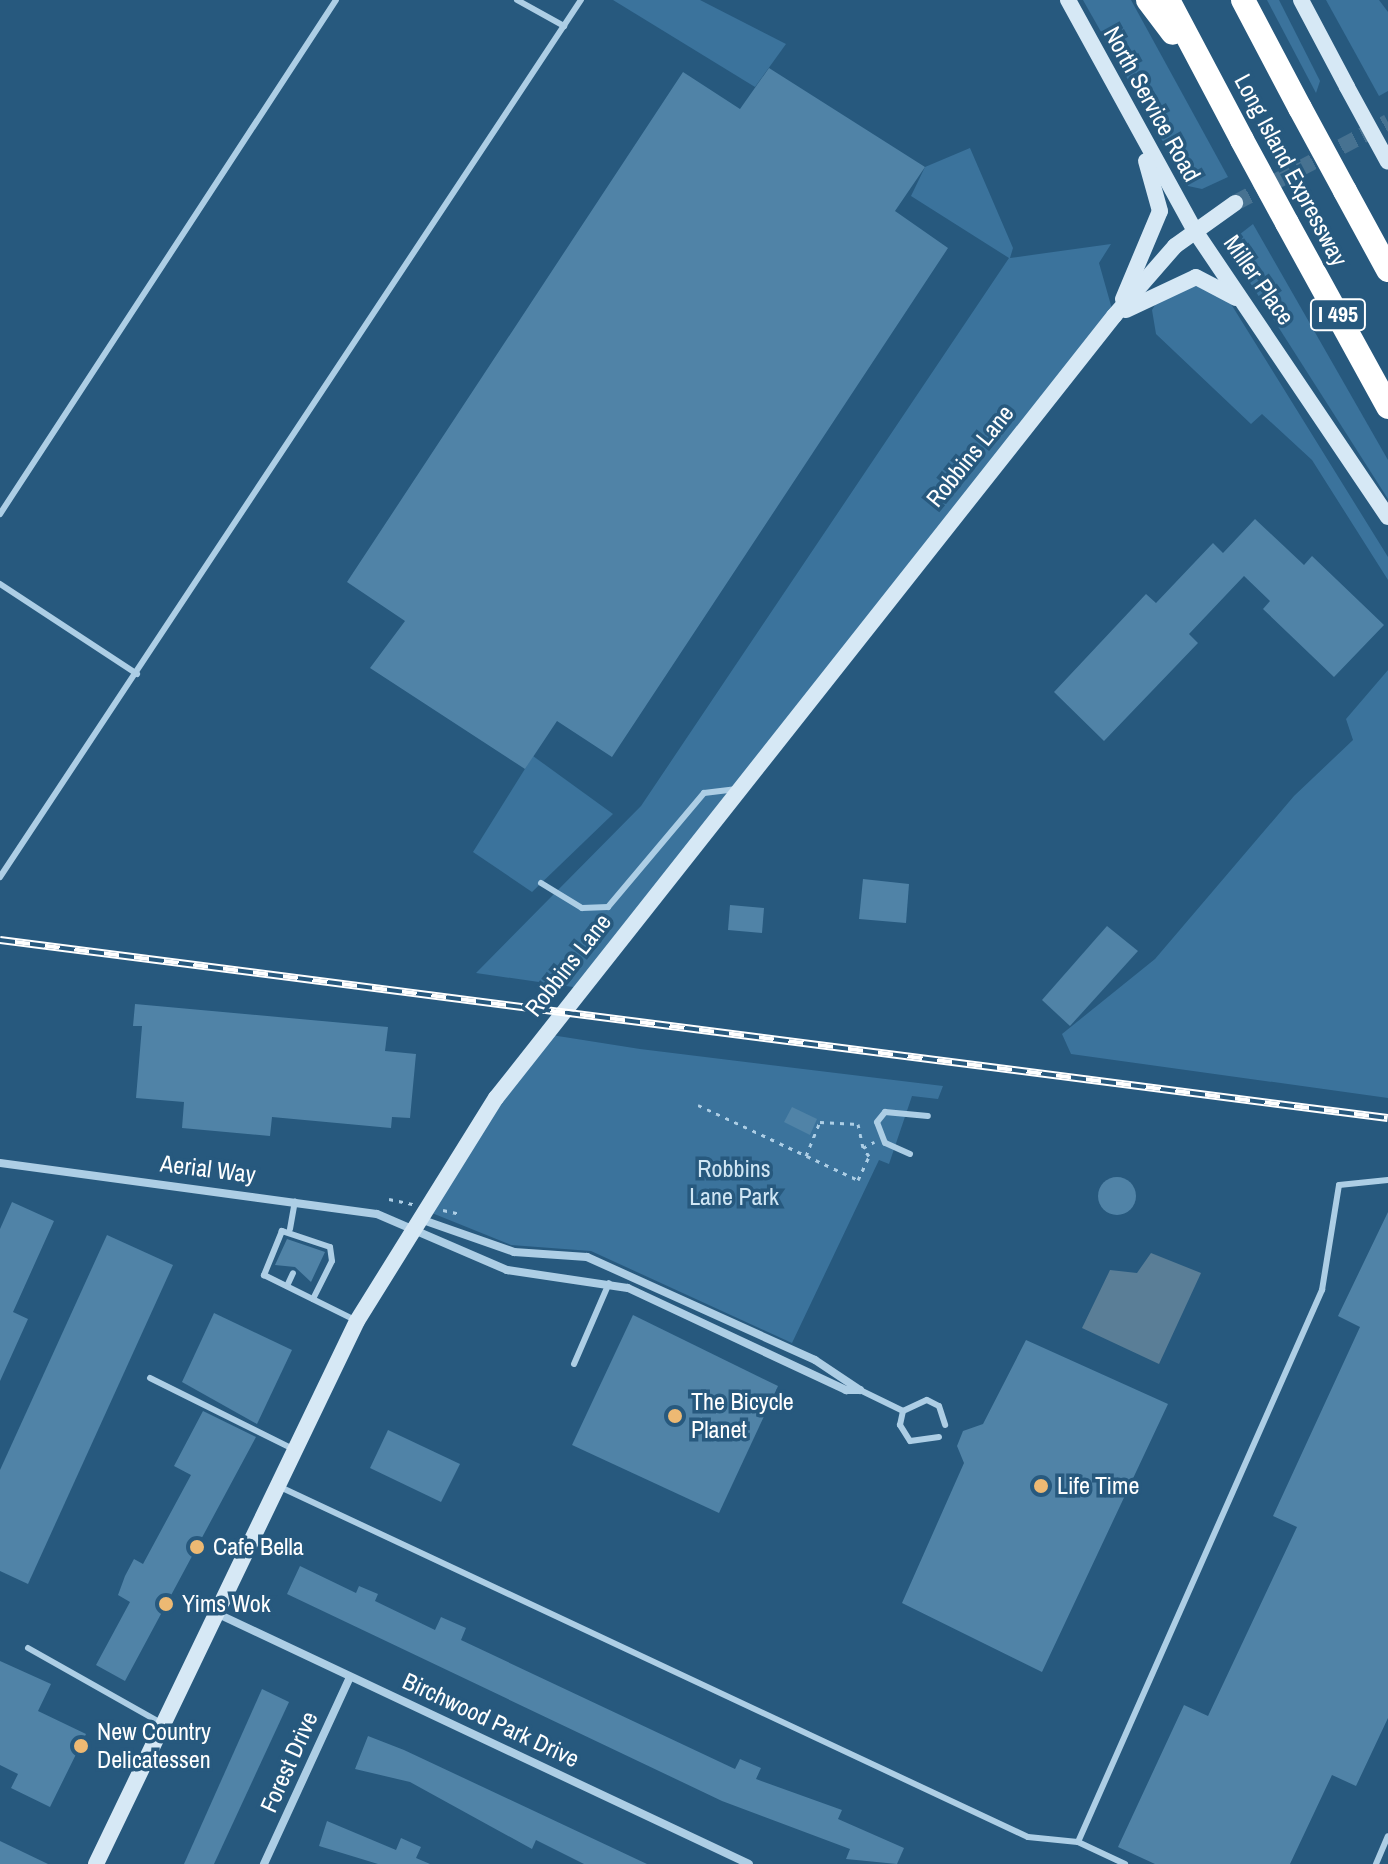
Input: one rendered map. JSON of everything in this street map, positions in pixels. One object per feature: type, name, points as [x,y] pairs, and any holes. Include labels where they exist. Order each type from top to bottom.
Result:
[{"type":"highway","points":[[1148,0],[1201,61]]},
{"type":"highway","name":"Long Island Expressway","points":[[1168,0],[1388,407]]},
{"type":"highway","name":"Long Island Expressway","points":[[1243,0],[1388,270]]},
{"type":"street","name":"North Service Road","points":[[1068,0],[1195,231]]},
{"type":"street","points":[[1301,0],[1388,162]]},
{"type":"street","points":[[1114,316],[1160,211],[1119,96]]},
{"type":"street","name":"Robbins Lane","points":[[96,1864],[275,1485],[357,1321],[411,1225],[496,1098],[735,789],[1114,316],[1195,231],[1235,203]]},
{"type":"street","name":"Miller Place","points":[[1195,231],[1279,351],[1388,517]]},
{"type":"street","points":[[1114,316],[1176,283],[1212,279],[1279,351]]},
{"type":"street","name":"Aerial Way","points":[[0,1163],[295,1201],[377,1214],[411,1225]]},
{"type":"street","points":[[411,1225],[507,1270],[609,1283],[860,1390]]},
{"type":"street","points":[[411,1225],[514,1252],[587,1257],[815,1360],[860,1390]]},
{"type":"street","name":"Birchwood Park Drive","points":[[216,1613],[749,1864]]},
{"type":"street","name":"Forest Drive","points":[[268,1863],[350,1677]]},
{"type":"lane","points":[[0,514],[336,0]]},
{"type":"lane","points":[[0,877],[581,0]]},
{"type":"lane","points":[[520,1],[564,26]]},
{"type":"lane","points":[[0,584],[137,674]]},
{"type":"lane","points":[[541,883],[582,908],[608,907],[704,793],[735,789]]},
{"type":"lane","points":[[910,1154],[880,1137],[877,1122],[885,1112],[928,1116]]},
{"type":"lane","points":[[1078,1842],[1322,1290],[1339,1185],[1388,1180]]},
{"type":"lane","points":[[295,1201],[290,1229],[264,1275],[357,1321]]},
{"type":"lane","points":[[290,1229],[308,1240],[330,1247],[332,1261],[313,1299]]},
{"type":"lane","points":[[287,1286],[293,1273]]},
{"type":"lane","points":[[574,1364],[609,1283]]},
{"type":"lane","points":[[150,1378],[293,1449]]},
{"type":"lane","points":[[860,1390],[903,1411]]},
{"type":"lane","points":[[903,1411],[927,1400],[939,1406],[945,1425]]},
{"type":"lane","points":[[903,1411],[900,1425],[910,1441],[939,1437]]},
{"type":"lane","points":[[275,1485],[1028,1837],[1078,1842],[1125,1864]]},
{"type":"lane","points":[[28,1648],[163,1724]]},
{"type":"lane","points":[[1376,1864],[1388,1836]]},
{"type":"path","points":[[698,1105],[806,1156],[858,1180],[869,1156],[863,1148],[858,1124],[820,1122],[806,1156]]},
{"type":"path","points":[[863,1148],[880,1137]]},
{"type":"green space","points":[[613,0],[700,0],[786,44],[755,87]]},
{"type":"green space","points":[[1083,0],[1131,0],[1228,177],[1202,189],[1188,186]]},
{"type":"green space","points":[[1267,0],[1279,0],[1320,81],[1316,93]]},
{"type":"green space","points":[[1326,0],[1379,0],[1388,12],[1388,91],[1379,96]]},
{"type":"green space","points":[[970,148],[1013,248],[1010,258],[1111,244],[1099,263],[1114,316],[580,988],[476,973],[641,806],[1009,258],[911,196],[925,167]]},
{"type":"green space","points":[[1253,224],[1388,460],[1388,499],[1226,245]]},
{"type":"green space","points":[[1201,282],[1231,304],[1388,557],[1388,580],[1312,460],[1262,414],[1251,424],[1156,334],[1152,310],[1158,300]]},
{"type":"green space","points":[[1388,670],[1388,1098],[1071,1054],[1062,1034],[1155,959],[1294,796],[1353,740],[1346,719]]},
{"type":"green space","points":[[533,756],[613,814],[532,892],[473,852]]},
{"type":"green space","name":"Robbins Lane Park","points":[[545,1034],[640,1049],[943,1086],[938,1099],[912,1096],[889,1164],[879,1160],[792,1343],[591,1251],[511,1245],[422,1209]]},
{"type":"shaded area","points":[[1151,1253],[1201,1273],[1159,1364],[1082,1328],[1110,1270],[1137,1273]]},
{"type":"building","points":[[769,68],[925,167],[895,211],[948,248],[612,757],[557,721],[525,769],[370,668],[405,621],[347,582],[683,72],[740,109]]},
{"type":"building","points":[[1255,519],[1304,565],[1312,556],[1384,625],[1334,677],[1263,609],[1270,601],[1244,576],[1189,634],[1198,643],[1104,741],[1054,692],[1146,594],[1156,603],[1213,543],[1223,553]]},
{"type":"building","points":[[863,879],[909,884],[906,923],[859,919]]},
{"type":"building","points":[[730,905],[764,908],[762,933],[728,930]]},
{"type":"building","points":[[1107,926],[1138,951],[1070,1026],[1042,1000]]},
{"type":"building","points":[[135,1004],[388,1027],[385,1051],[416,1054],[410,1118],[392,1117],[391,1128],[272,1117],[270,1136],[182,1128],[184,1102],[136,1098],[142,1026],[133,1026]]},
{"type":"building","points":[[792,1107],[817,1119],[810,1135],[784,1122]]},
{"type":"building","points":[[1117,1177],[1130,1183],[1136,1196],[1130,1209],[1117,1215],[1104,1209],[1098,1196],[1104,1183]]},
{"type":"building","points":[[12,1202],[54,1221],[13,1312],[28,1319],[0,1381],[0,1229]]},
{"type":"building","points":[[1388,1212],[1388,1718],[1356,1786],[1332,1775],[1290,1864],[1155,1864],[1118,1847],[1184,1705],[1208,1716],[1297,1527],[1273,1516],[1360,1327],[1338,1316]]},
{"type":"building","points":[[107,1235],[173,1265],[28,1584],[0,1571],[0,1470]]},
{"type":"building","points":[[287,1239],[325,1252],[311,1282],[295,1267],[275,1265]]},
{"type":"building","points":[[214,1313],[292,1350],[257,1424],[182,1382]]},
{"type":"building","name":"The Bicycle Planet","points":[[633,1315],[778,1386],[719,1513],[572,1445]]},
{"type":"building","name":"Life Time","points":[[1026,1340],[1168,1404],[1042,1672],[902,1603],[964,1463],[957,1446],[963,1431],[983,1424]]},
{"type":"building","points":[[203,1411],[256,1437],[125,1681],[96,1665],[130,1602],[118,1595],[125,1576],[134,1559],[143,1564],[191,1475],[174,1466]]},
{"type":"building","points":[[388,1430],[460,1464],[441,1502],[370,1468]]},
{"type":"building","points":[[300,1566],[356,1593],[359,1586],[378,1594],[375,1601],[435,1630],[441,1617],[466,1628],[461,1640],[735,1769],[740,1759],[761,1768],[756,1779],[842,1810],[838,1819],[904,1848],[897,1864],[846,1859],[850,1849],[722,1801],[287,1594]]},
{"type":"building","points":[[0,1661],[51,1684],[38,1711],[86,1734],[50,1807],[11,1788],[18,1774],[0,1765]]},
{"type":"building","points":[[262,1689],[289,1702],[214,1864],[184,1864]]},
{"type":"building","points":[[368,1736],[647,1864],[584,1864],[536,1840],[532,1849],[410,1782],[355,1769]]},
{"type":"building","points":[[327,1821],[396,1850],[401,1838],[421,1847],[416,1858],[430,1864],[378,1864],[319,1846]]},
{"type":"building","points":[[0,1841],[48,1864],[0,1864]]},
{"type":"tunnel","points":[[1235,203],[1388,122]]},
{"type":"railway","points":[[0,940],[1388,1118]]},
{"type":"place","name":"The Bicycle Planet","points":[[675,1416]]},
{"type":"place","name":"Life Time","points":[[1041,1486]]},
{"type":"place","name":"Cafe Bella","points":[[197,1547]]},
{"type":"place","name":"Yims Wok","points":[[166,1604]]},
{"type":"place","name":"New Country Delicatessen","points":[[81,1746]]}]
